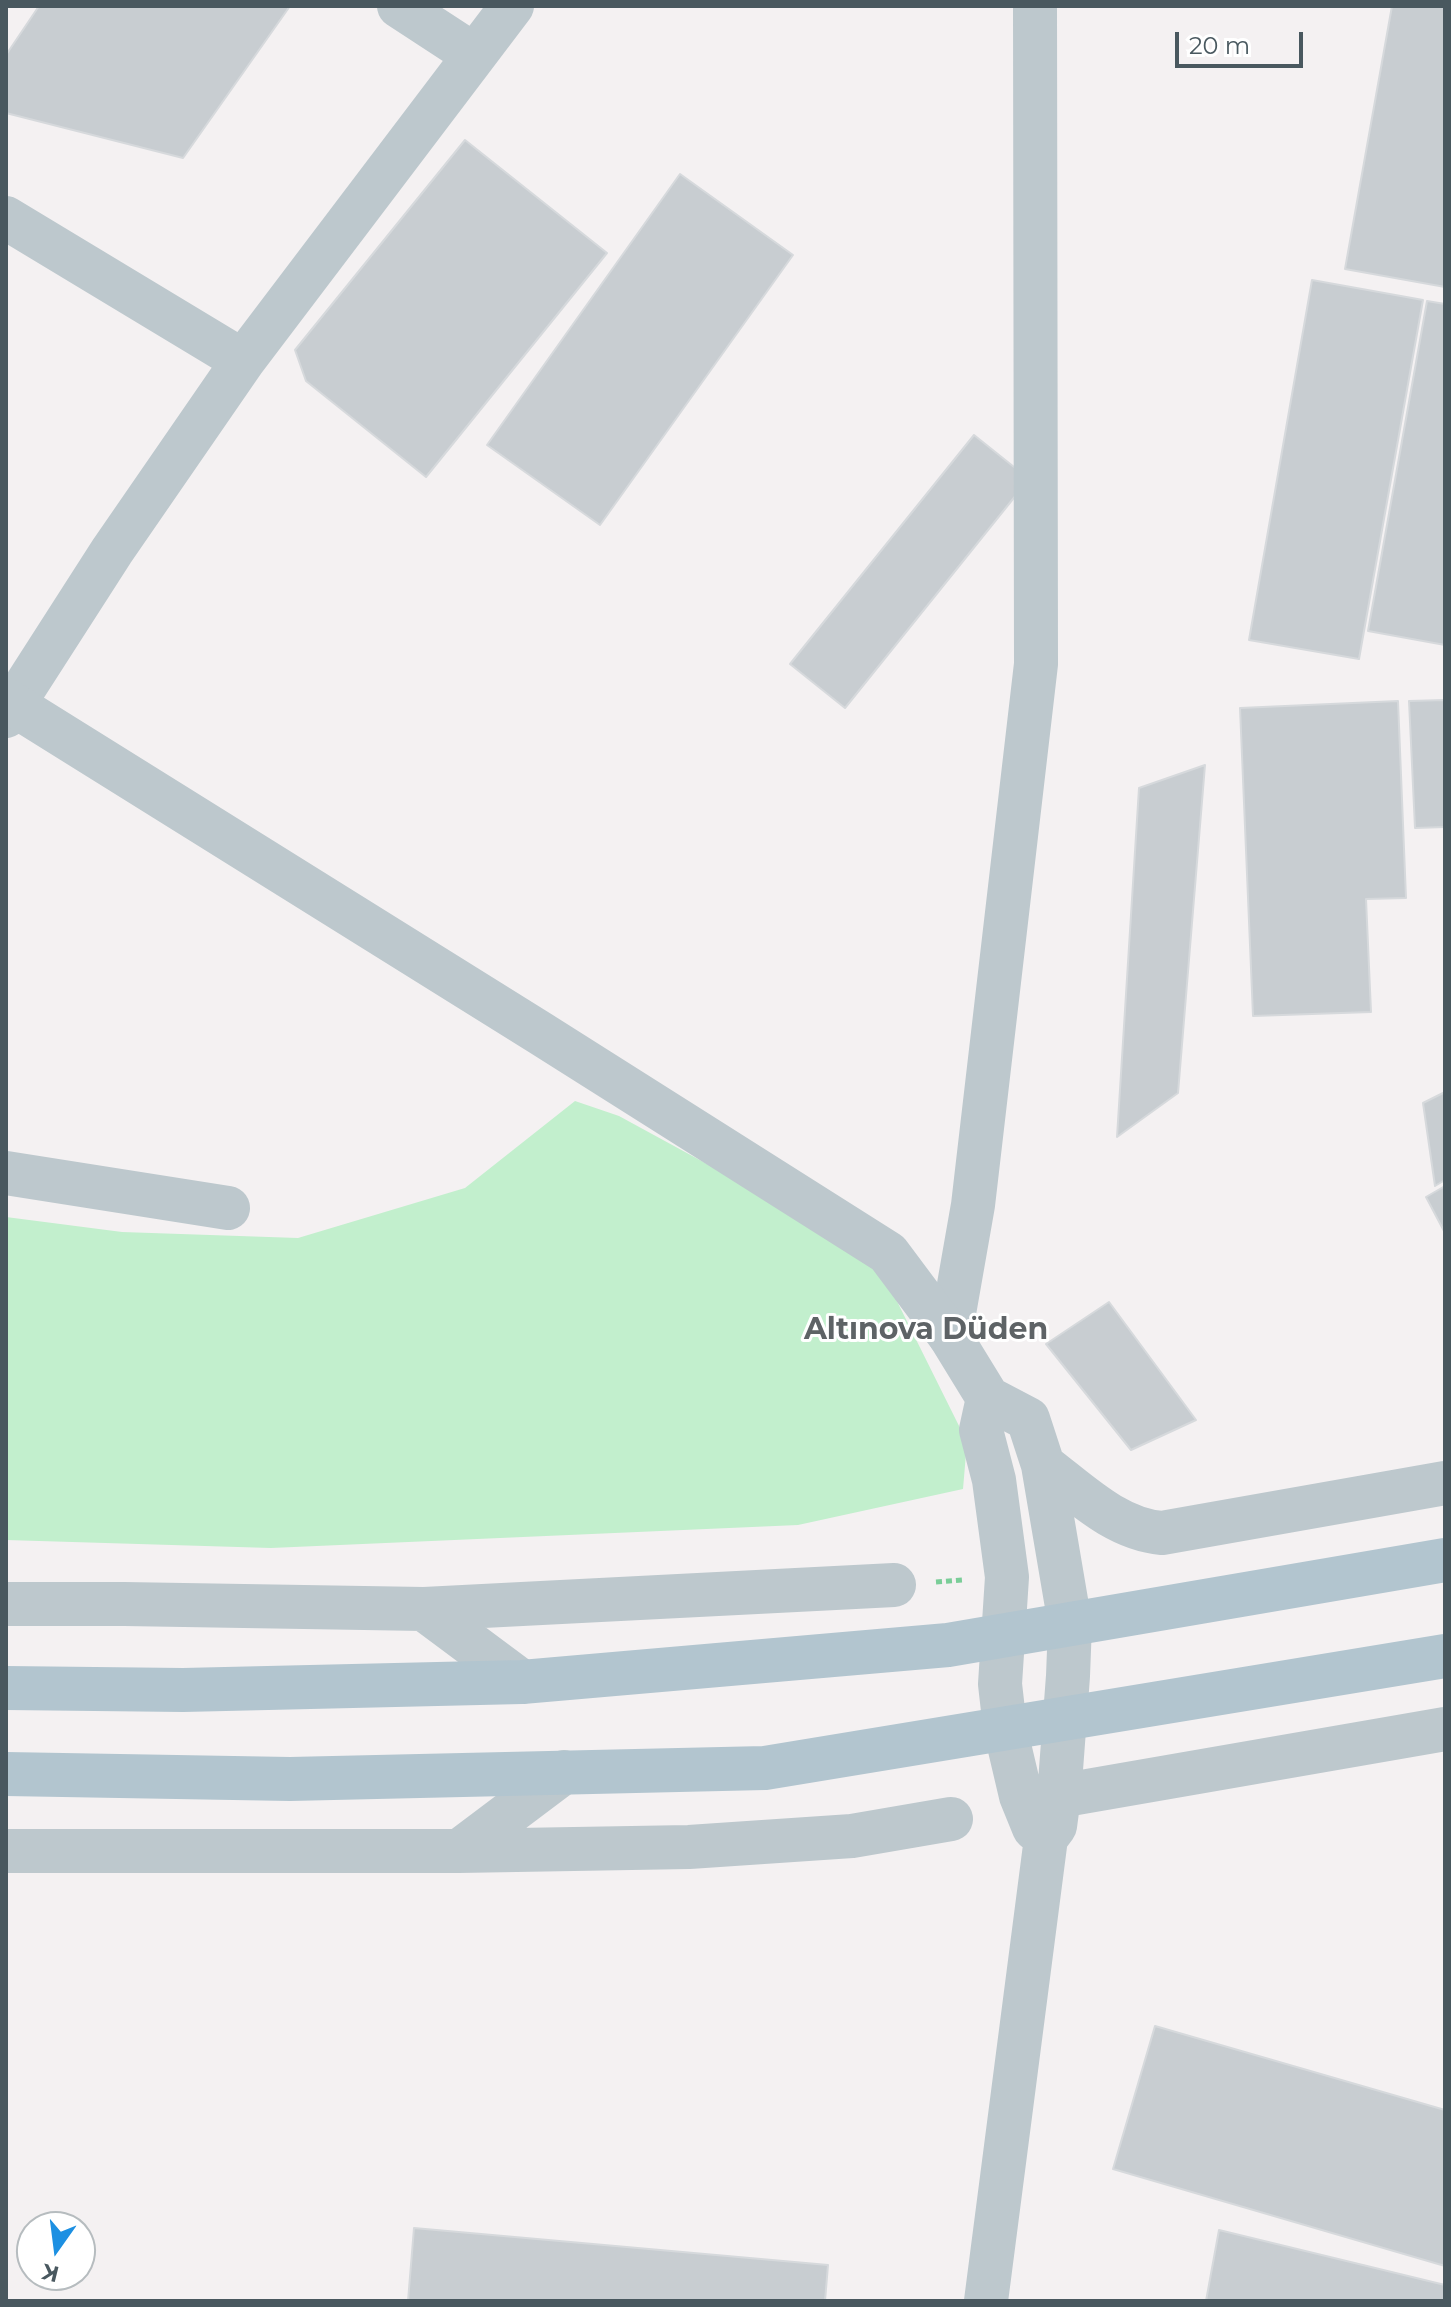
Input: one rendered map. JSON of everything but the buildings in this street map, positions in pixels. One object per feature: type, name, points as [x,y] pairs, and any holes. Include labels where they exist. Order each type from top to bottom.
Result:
[{"type":"main road","points":[[6,1688],[183,1690],[522,1682],[948,1645],[1445,1560]]},
{"type":"main road","points":[[6,1774],[290,1779],[765,1768],[1445,1656]]},
{"type":"street","points":[[399,6],[474,55]]},
{"type":"street","points":[[512,6],[243,361],[8,707],[540,1033],[888,1253],[950,1336],[988,1398],[1028,1419],[1043,1465],[1070,1624],[1059,1796],[1055,1826],[1046,1838],[986,2301]]},
{"type":"street","points":[[950,1336],[973,1205],[1036,664],[1035,6]]},
{"type":"street","points":[[6,218],[243,361]]},
{"type":"street","points":[[6,1173],[228,1208]]},
{"type":"street","points":[[988,1398],[981,1430],[994,1480],[1007,1577],[1000,1684],[1005,1728],[1021,1796],[1034,1828],[1046,1838]]},
{"type":"street","points":[[1043,1465],[1117,1520],[1145,1531],[1162,1533],[1445,1483]]},
{"type":"street","points":[[6,1604],[424,1609],[894,1585]]},
{"type":"street","points":[[424,1609],[522,1682]]},
{"type":"street","points":[[1059,1796],[1445,1729]]},
{"type":"street","points":[[459,1851],[564,1772]]},
{"type":"street","points":[[6,1851],[459,1851],[689,1847],[852,1836],[951,1819]]},
{"type":"path","points":[[894,1585],[1007,1577]]},
{"type":"green space","points":[[575,1101],[619,1116],[874,1255],[967,1442],[963,1489],[798,1525],[271,1548],[6,1540],[6,1217],[122,1232],[298,1238],[465,1188]]},
{"type":"district","name":"Altınova Düden","points":[[926,1330]]}]
